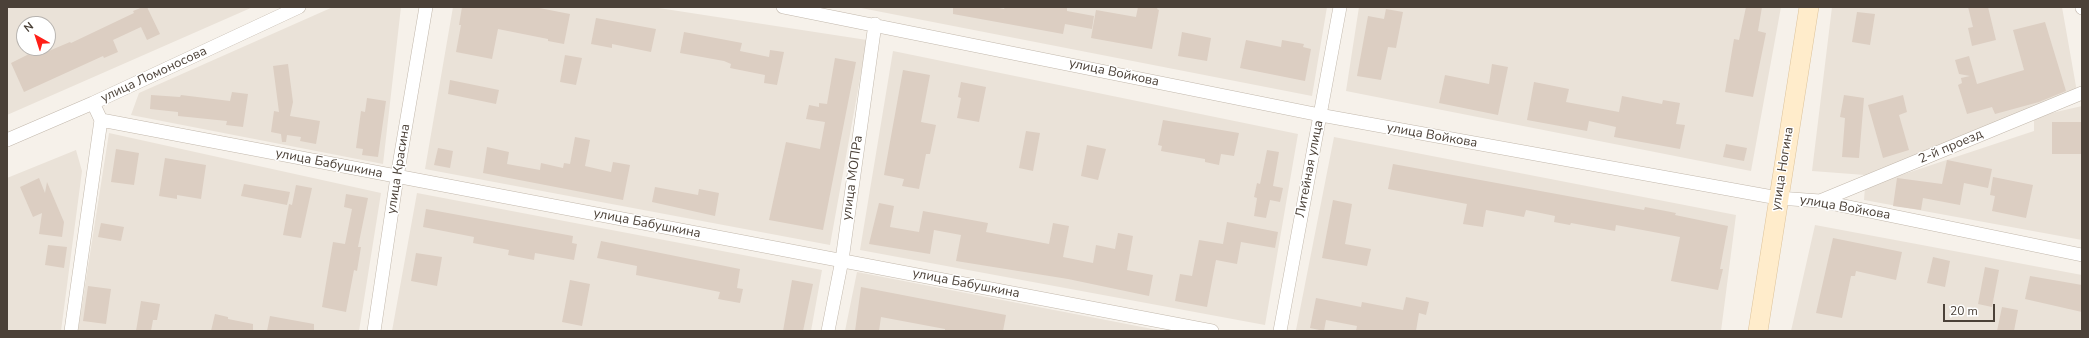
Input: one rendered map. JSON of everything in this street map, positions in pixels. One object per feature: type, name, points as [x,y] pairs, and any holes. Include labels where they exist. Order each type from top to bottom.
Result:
[{"type":"street","name":"улица Ломоносова","points":[[7,140],[94,103],[299,7]]},
{"type":"street","name":"улица Красина","points":[[374,331],[397,177],[426,7]]},
{"type":"street","name":"улица Войкова","points":[[783,7],[876,24],[1320,116],[1778,198],[1820,201],[2082,255]]},
{"type":"street","name":"Литейная улица","points":[[1280,331],[1340,7]]},
{"type":"street","name":"улица Ногина","points":[[1758,331],[1809,7]]},
{"type":"street","name":"улица МОПРа","points":[[828,331],[842,260],[876,24]]},
{"type":"street","name":"2-й проезд","points":[[1820,201],[2082,93]]},
{"type":"street","points":[[71,331],[100,120],[94,103]]},
{"type":"street","name":"улица Бабушкина","points":[[100,120],[842,260],[1188,329],[1212,331]]},
{"type":"shaded area","points":[[7,7],[253,7],[7,115]]},
{"type":"shaded area","points":[[333,7],[401,7],[383,164],[131,115],[139,93]]},
{"type":"shaded area","points":[[453,7],[652,7],[867,40],[830,245],[425,169]]},
{"type":"shaded area","points":[[856,7],[1327,7],[1312,96]]},
{"type":"shaded area","points":[[1359,7],[1781,7],[1751,171],[1346,91]]},
{"type":"shaded area","points":[[1832,7],[2062,7],[2077,92],[1865,175],[1812,171]]},
{"type":"shaded area","points":[[893,51],[1298,134],[1265,325],[860,250]]},
{"type":"shaded area","points":[[2082,106],[2082,240],[1864,200],[1865,187],[2034,131],[2034,117]]},
{"type":"shaded area","points":[[109,133],[381,193],[359,331],[78,330]]},
{"type":"shaded area","points":[[1334,137],[1736,215],[1721,331],[1296,330]]},
{"type":"shaded area","points":[[76,150],[82,171],[61,331],[7,331],[7,178]]},
{"type":"shaded area","points":[[417,193],[822,270],[811,331],[392,331]]},
{"type":"shaded area","points":[[1815,225],[2082,275],[2082,331],[1791,331]]},
{"type":"shaded area","points":[[857,272],[1163,331],[845,331]]},
{"type":"building","points":[[147,7],[160,34],[147,40],[141,27],[113,40],[118,52],[104,58],[103,56],[24,92],[11,63],[25,56],[56,56],[56,48],[70,42],[71,43],[134,13],[133,11]]},
{"type":"building","points":[[462,7],[534,7],[570,14],[564,44],[548,41],[548,39],[498,29],[492,59],[456,52],[461,25],[459,25]]},
{"type":"building","points":[[953,7],[994,7],[1004,9],[1005,7],[1067,7],[1067,11],[1094,16],[1092,29],[1065,24],[1063,34],[953,14]]},
{"type":"building","points":[[1138,7],[1158,7],[1157,9],[1159,10],[1152,49],[1091,38],[1096,10],[1136,17]]},
{"type":"building","points":[[1746,7],[1762,7],[1758,31],[1766,33],[1753,97],[1725,92],[1734,39],[1739,40]]},
{"type":"building","points":[[1968,7],[1988,7],[1996,40],[1972,46],[1968,28],[1973,27]]},
{"type":"building","points":[[1386,9],[1403,12],[1396,48],[1388,47],[1381,80],[1357,76],[1368,16],[1384,19]]},
{"type":"building","points":[[1857,12],[1875,14],[1870,45],[1852,42]]},
{"type":"building","points":[[596,18],[656,29],[651,52],[612,44],[612,48],[591,44]]},
{"type":"building","points":[[2045,22],[2066,91],[2039,102],[1995,114],[1992,107],[1967,114],[1958,85],[1962,83],[1961,78],[1970,76],[1959,74],[1955,60],[1969,56],[1977,84],[2024,70],[2013,30]]},
{"type":"building","points":[[684,32],[742,43],[740,51],[769,57],[770,50],[784,52],[777,85],[764,83],[765,75],[730,68],[731,64],[724,61],[680,53]]},
{"type":"building","points":[[1182,32],[1211,38],[1207,61],[1178,56]]},
{"type":"building","points":[[1246,40],[1281,47],[1282,40],[1304,44],[1303,47],[1311,49],[1305,81],[1240,68]]},
{"type":"building","points":[[565,55],[582,58],[576,85],[560,82]]},
{"type":"building","points":[[835,58],[856,62],[823,230],[769,220],[786,142],[820,149],[825,122],[806,119],[809,105],[819,107],[819,103],[827,104]]},
{"type":"building","points":[[288,64],[293,102],[290,116],[320,121],[316,144],[300,141],[301,137],[287,135],[286,142],[282,142],[281,134],[271,132],[274,111],[279,112],[273,66]]},
{"type":"building","points":[[1492,64],[1508,67],[1498,115],[1439,103],[1445,75],[1489,84]]},
{"type":"building","points":[[903,70],[930,75],[921,122],[936,125],[930,154],[926,154],[919,189],[902,186],[904,179],[884,175]]},
{"type":"building","points":[[450,80],[499,90],[496,104],[448,94]]},
{"type":"building","points":[[961,82],[986,87],[979,122],[957,118],[961,98],[958,97]]},
{"type":"building","points":[[1534,82],[1569,89],[1566,102],[1619,112],[1622,96],[1662,104],[1663,100],[1680,103],[1676,124],[1685,125],[1680,149],[1614,137],[1616,127],[1589,121],[1587,131],[1527,120]]},
{"type":"building","points":[[232,92],[248,94],[243,127],[226,125],[227,121],[178,116],[178,112],[150,109],[151,95],[180,97],[181,95],[230,101]]},
{"type":"building","points":[[1844,95],[1864,98],[1859,158],[1842,157],[1845,118],[1840,117]]},
{"type":"building","points":[[1903,95],[1907,112],[1899,115],[1909,150],[1883,158],[1868,105]]},
{"type":"building","points":[[367,98],[386,101],[378,157],[362,155],[363,149],[356,148],[361,111],[365,112]]},
{"type":"building","points":[[1163,120],[1239,133],[1234,156],[1221,154],[1219,165],[1205,162],[1205,159],[1161,151],[1162,146],[1158,145]]},
{"type":"building","points":[[2052,122],[2082,122],[2082,154],[2052,154]]},
{"type":"building","points":[[1026,131],[1040,133],[1033,171],[1019,168]]},
{"type":"building","points":[[575,137],[590,140],[585,166],[611,172],[613,162],[630,165],[623,200],[483,173],[487,147],[509,152],[507,164],[540,170],[541,163],[563,168],[564,163],[570,164]]},
{"type":"building","points":[[1726,144],[1747,148],[1744,161],[1723,157]]},
{"type":"building","points":[[1087,145],[1106,149],[1098,180],[1081,176]]},
{"type":"building","points":[[438,148],[453,151],[450,168],[434,165]]},
{"type":"building","points":[[116,149],[139,153],[134,185],[111,182]]},
{"type":"building","points":[[1267,150],[1279,152],[1273,186],[1283,188],[1280,202],[1270,200],[1266,218],[1254,216],[1257,198],[1254,197],[1257,183],[1260,184]]},
{"type":"building","points":[[165,158],[206,165],[201,199],[177,195],[177,199],[159,196]]},
{"type":"building","points":[[1947,160],[1992,169],[1988,188],[1964,183],[1960,205],[1923,198],[1921,210],[1893,206],[1897,178],[1942,184]]},
{"type":"building","points":[[1393,164],[1644,210],[1645,207],[1728,226],[1720,269],[1723,269],[1718,290],[1671,281],[1680,237],[1616,225],[1615,231],[1571,223],[1570,225],[1554,222],[1555,216],[1526,210],[1524,217],[1486,210],[1483,227],[1463,224],[1467,204],[1388,189]]},
{"type":"building","points":[[1993,177],[2033,185],[2026,218],[1992,211],[1995,196],[1990,195]]},
{"type":"building","points":[[39,178],[45,193],[47,182],[64,222],[62,237],[39,234],[42,213],[33,217],[20,187]]},
{"type":"building","points":[[244,184],[290,192],[287,205],[241,196]]},
{"type":"building","points":[[296,185],[312,188],[301,238],[283,235],[289,204],[292,205]]},
{"type":"building","points":[[655,187],[698,195],[699,189],[719,193],[715,216],[652,202]]},
{"type":"building","points":[[346,194],[368,198],[358,247],[361,247],[357,271],[354,270],[346,312],[322,307],[333,242],[345,244],[352,209],[344,207]]},
{"type":"building","points":[[1333,200],[1352,204],[1345,244],[1371,249],[1367,266],[1322,258]]},
{"type":"building","points":[[879,203],[894,206],[890,227],[919,232],[923,211],[988,223],[986,232],[1049,244],[1053,223],[1069,226],[1063,257],[1093,263],[1096,245],[1115,249],[1118,233],[1133,236],[1127,270],[1153,275],[1149,296],[1068,279],[956,261],[961,235],[934,230],[930,254],[869,244]]},
{"type":"building","points":[[426,209],[573,236],[572,243],[577,244],[574,260],[535,253],[534,260],[508,255],[509,250],[473,243],[474,237],[423,227]]},
{"type":"building","points":[[1227,222],[1278,232],[1275,248],[1241,242],[1237,264],[1216,260],[1207,307],[1175,301],[1180,274],[1192,276],[1199,240],[1223,244]]},
{"type":"building","points":[[101,223],[124,227],[121,241],[98,237]]},
{"type":"building","points":[[1833,238],[1902,252],[1896,280],[1856,271],[1855,276],[1851,276],[1842,318],[1816,313]]},
{"type":"building","points":[[601,241],[740,269],[737,288],[743,289],[740,303],[718,299],[720,292],[636,275],[637,266],[597,258]]},
{"type":"building","points":[[48,245],[67,247],[64,268],[45,265]]},
{"type":"building","points":[[416,253],[442,257],[437,286],[411,281]]},
{"type":"building","points":[[1933,257],[1950,261],[1945,287],[1927,283]]},
{"type":"building","points":[[1985,267],[1999,270],[1992,307],[1978,304]]},
{"type":"building","points":[[2030,276],[2082,285],[2082,312],[2025,299]]},
{"type":"building","points":[[570,280],[590,284],[582,326],[562,322]]},
{"type":"building","points":[[792,280],[813,284],[803,331],[783,331]]},
{"type":"building","points":[[88,286],[111,289],[106,324],[83,321]]},
{"type":"building","points":[[861,287],[1006,315],[1003,331],[945,331],[945,329],[881,317],[879,331],[855,331]]},
{"type":"building","points":[[1406,297],[1429,302],[1426,315],[1419,313],[1416,331],[1356,331],[1357,326],[1326,320],[1324,331],[1310,328],[1316,298],[1361,307],[1362,302],[1403,310]]},
{"type":"building","points":[[141,301],[160,304],[157,320],[153,320],[151,331],[136,331]]},
{"type":"building","points":[[2002,307],[2018,310],[2014,331],[1997,331]]},
{"type":"building","points":[[215,314],[228,317],[228,319],[253,324],[253,331],[211,331]]},
{"type":"building","points":[[270,316],[314,324],[314,331],[267,331]]}]
